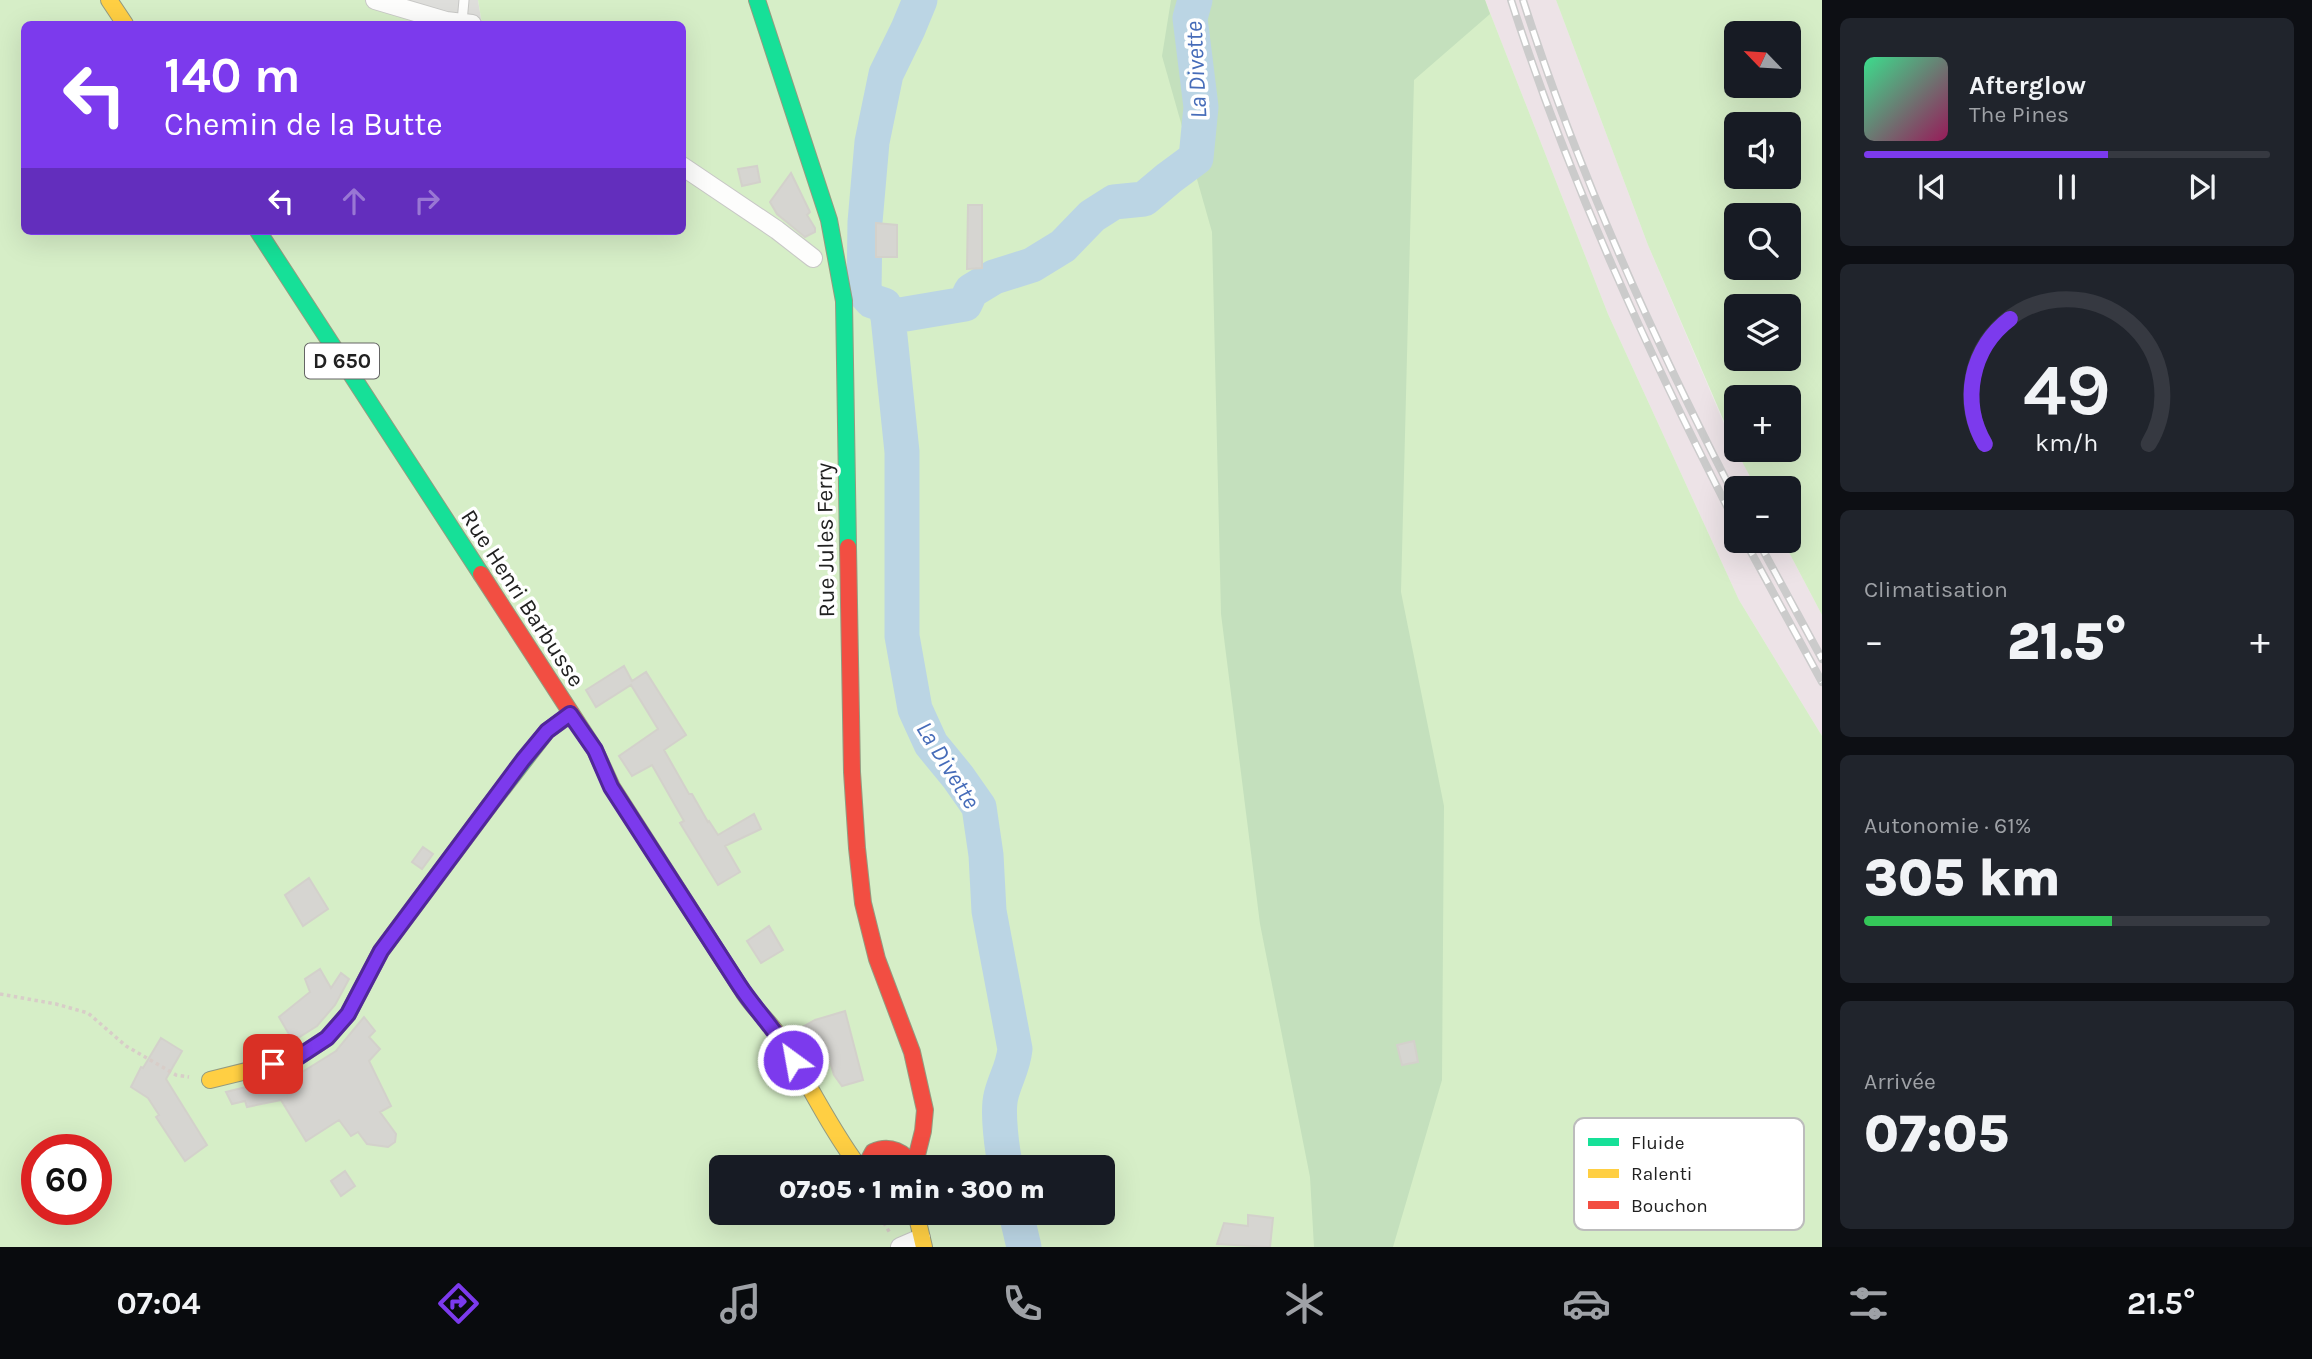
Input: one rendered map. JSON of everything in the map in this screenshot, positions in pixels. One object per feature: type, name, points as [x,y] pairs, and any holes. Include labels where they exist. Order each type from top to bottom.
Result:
[{"type":"main road","points":[[109,0],[123,21]]},
{"type":"main road","name":"Rue Jules Ferry","points":[[757,0],[829,220],[844,301],[852,758],[857,848],[863,903],[877,960],[912,1052],[925,1110],[917,1155]]},
{"type":"main road","name":"Rue Henri Barbusse","points":[[261,235],[595,750],[611,787],[753,1007],[780,1037],[831,1127],[851,1155]]},
{"type":"main road","points":[[210,1080],[295,1059],[327,1038],[348,1014],[381,951],[523,760],[547,731],[570,714]]},
{"type":"main road","name":"Rue Jules Ferry","points":[[900,1138],[918,1083]]},
{"type":"main road","points":[[831,1127],[862,1155]]},
{"type":"main road","points":[[875,1155],[900,1138],[906,1155]]},
{"type":"main road","points":[[907,1225],[923,1243]]},
{"type":"main road","points":[[919,1225],[923,1243]]},
{"type":"street","points":[[375,0],[454,21]]},
{"type":"street","points":[[686,169],[777,230],[813,258]]},
{"type":"street","points":[[895,1241],[923,1243]]},
{"type":"lane","points":[[464,0],[467,21]]},
{"type":"path","points":[[0,994],[88,1013],[126,1046],[176,1075],[210,1080]]},
{"type":"path","points":[[885,1225],[895,1241]]},
{"type":"shaded area","points":[[375,0],[478,0],[482,21],[460,21]]},
{"type":"shaded area","points":[[1485,0],[1556,0],[1648,245],[1724,424],[1724,462],[1743,462],[1750,476],[1724,476],[1724,553],[1789,553],[1822,615],[1822,736],[1739,600],[1608,314]]},
{"type":"green space","points":[[0,0],[375,0],[460,21],[21,21],[21,235],[686,235],[686,21],[482,21],[478,0],[1485,0],[1608,314],[1739,600],[1822,736],[1822,1247],[0,1247]]},
{"type":"green space","points":[[1171,0],[1485,0],[1490,14],[1414,80],[1401,592],[1444,806],[1442,1080],[1393,1247],[1314,1247],[1310,1177],[1260,924],[1221,614],[1212,232],[1162,56]]},
{"type":"green space","points":[[1556,0],[1822,0],[1822,615],[1789,553],[1801,553],[1801,476],[1750,476],[1742,462],[1801,462],[1801,385],[1724,385],[1724,421],[1648,245]]},
{"type":"building","points":[[757,166],[760,182],[742,186],[738,169]]},
{"type":"building","points":[[791,173],[810,212],[807,215],[815,228],[815,232],[805,237],[777,214],[770,202]]},
{"type":"building","points":[[968,205],[982,205],[982,268],[967,269]]},
{"type":"building","points":[[876,223],[897,225],[897,257],[876,257]]},
{"type":"building","points":[[624,666],[632,681],[646,672],[686,735],[664,750],[689,794],[692,794],[718,835],[754,814],[761,829],[725,846],[740,872],[718,885],[680,823],[684,821],[652,765],[632,776],[619,756],[658,729],[631,685],[596,707],[586,690]]},
{"type":"building","points":[[423,847],[433,854],[422,869],[412,862]]},
{"type":"building","points":[[309,878],[328,909],[303,926],[285,895]]},
{"type":"building","points":[[769,926],[783,950],[761,963],[747,941]]},
{"type":"building","points":[[320,969],[331,988],[341,973],[349,979],[335,1005],[317,1026],[293,1041],[279,1017],[310,992],[305,979]]},
{"type":"building","points":[[845,1011],[863,1080],[842,1086],[834,1075],[826,1049],[813,1056],[797,1030],[815,1020]]},
{"type":"building","points":[[364,1017],[375,1031],[369,1037],[380,1049],[369,1061],[391,1106],[380,1112],[396,1134],[395,1142],[388,1147],[367,1144],[358,1132],[351,1136],[339,1120],[306,1141],[281,1100],[247,1107],[245,1101],[232,1104],[226,1092],[299,1074],[336,1051]]},
{"type":"building","points":[[161,1038],[182,1051],[166,1079],[207,1145],[185,1161],[156,1117],[159,1115],[148,1098],[131,1087]]},
{"type":"building","points":[[1414,1041],[1418,1062],[1402,1065],[1397,1045]]},
{"type":"building","points":[[345,1171],[355,1186],[341,1196],[331,1181]]},
{"type":"building","points":[[1248,1215],[1273,1218],[1270,1247],[1217,1244],[1224,1223],[1248,1226]]},
{"type":"waterway","name":"La Divette","points":[[920,0],[886,74],[872,142],[865,222],[864,292],[872,301],[884,305],[888,317],[902,452],[902,636],[915,709],[931,744],[979,807],[986,855],[989,911],[1015,1049],[1000,1103],[1004,1155]]},
{"type":"waterway","name":"La Divette","points":[[888,317],[965,304],[971,291],[994,277],[1032,265],[1063,246],[1092,216],[1114,202],[1144,199],[1196,158],[1201,107],[1190,18],[1195,0]]},
{"type":"waterway","name":"La Divette","points":[[1019,1225],[1024,1247]]},
{"type":"railway","points":[[1511,0],[1558,134],[1585,201],[1642,332],[1724,500]]},
{"type":"railway","points":[[1523,0],[1568,128],[1619,254],[1675,378],[1724,476]]},
{"type":"railway","points":[[1752,553],[1822,682]]},
{"type":"railway","points":[[1765,553],[1822,659]]},
{"type":"traffic: fast","points":[[757,0],[829,220],[844,301],[848,547]]},
{"type":"traffic: fast","points":[[261,235],[481,574]]},
{"type":"traffic: fast","points":[[489,806],[547,731],[571,714]]},
{"type":"traffic: slow","points":[[109,0],[123,21]]},
{"type":"traffic: slow","points":[[210,1080],[295,1059],[327,1038],[348,1014],[381,951],[489,806]]},
{"type":"traffic: slow","points":[[744,993],[782,1040],[850,1155]]},
{"type":"traffic: slow","points":[[919,1225],[924,1247]]},
{"type":"traffic: jam","points":[[848,547],[852,772],[863,903],[877,959],[912,1052],[925,1110],[917,1155]]},
{"type":"traffic: jam","points":[[481,574],[595,750],[612,787],[744,993]]},
{"type":"traffic: jam","points":[[871,1155],[885,1149],[903,1155]]},
{"type":"route","points":[[273,1064],[295,1059],[327,1038],[348,1014],[381,951],[523,760],[547,731],[570,714],[595,750],[611,787],[753,1007],[780,1037],[793,1060]]}]
